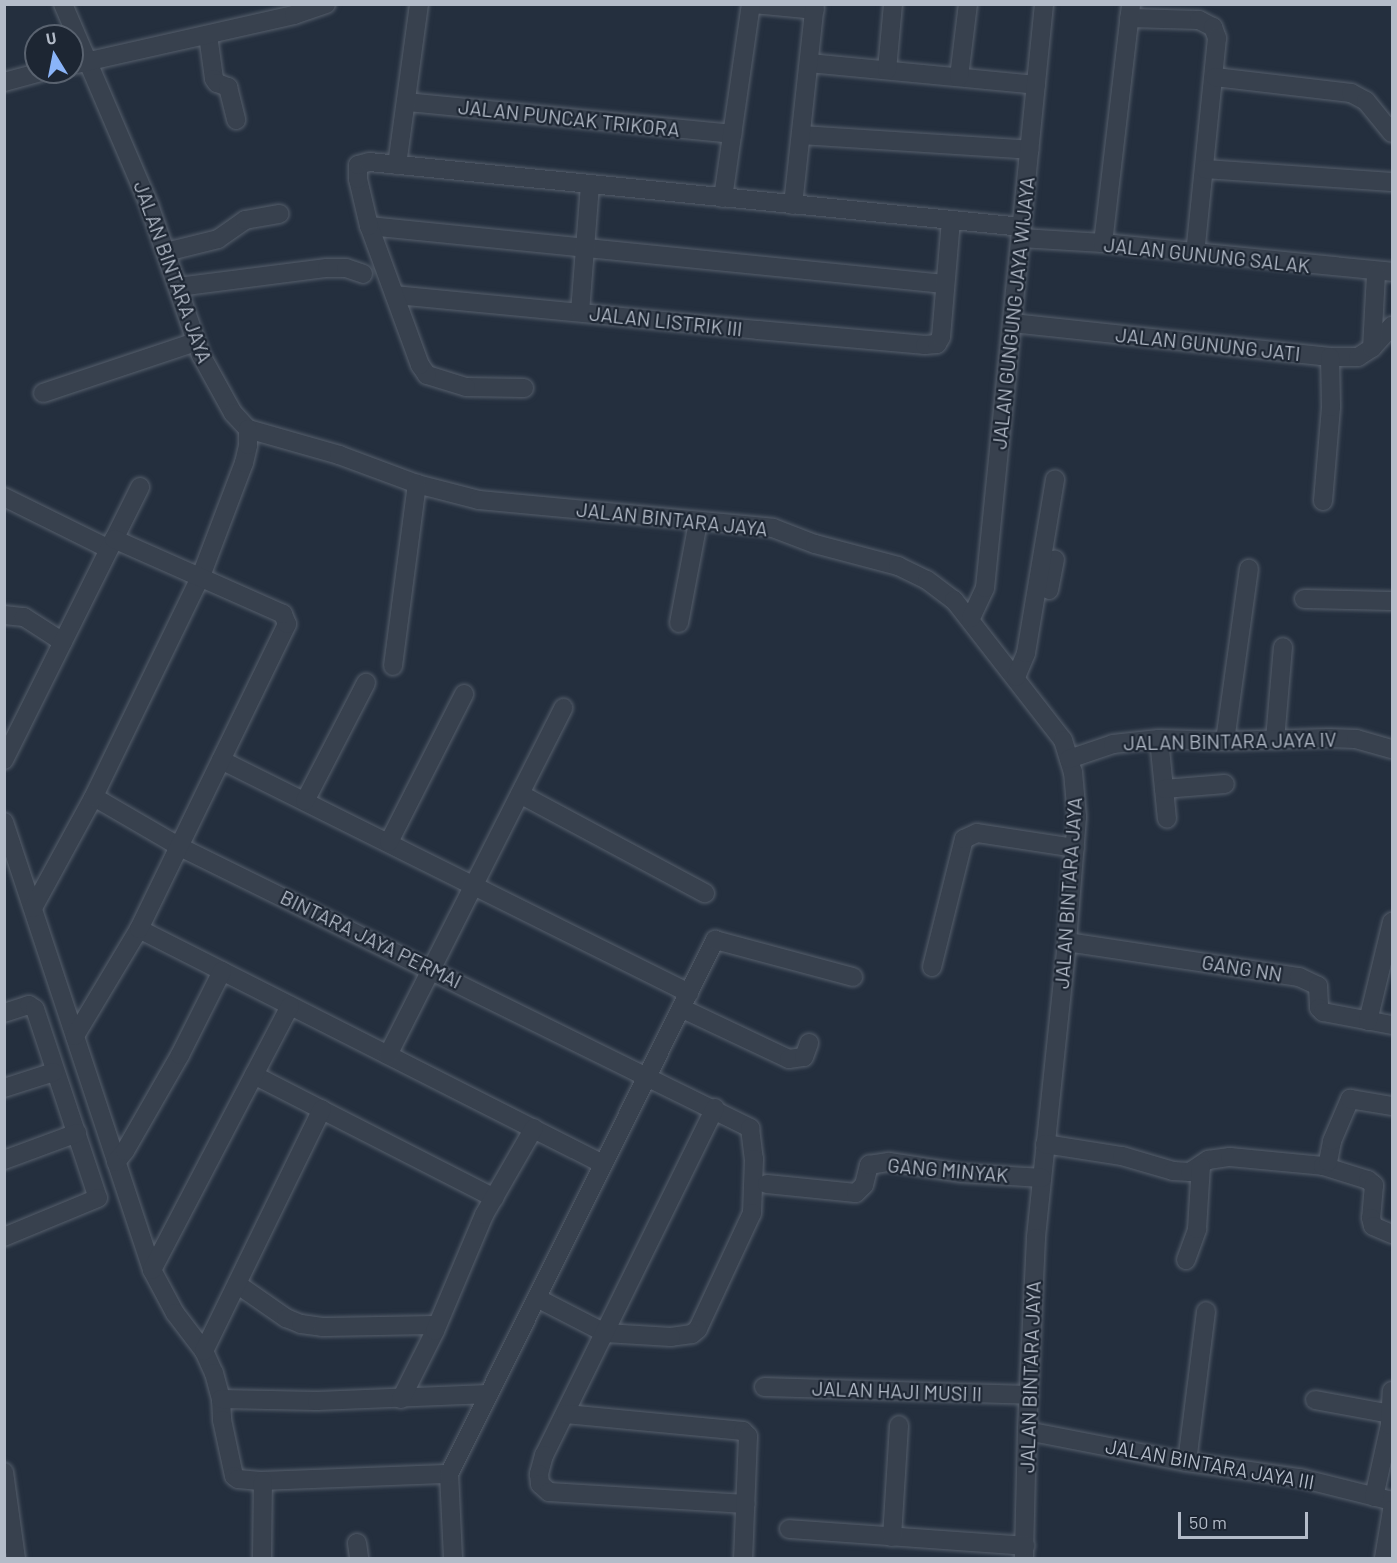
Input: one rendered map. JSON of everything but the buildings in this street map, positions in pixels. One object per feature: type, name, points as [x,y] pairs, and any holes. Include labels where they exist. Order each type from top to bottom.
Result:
[{"type":"street","name":"JALAN BINTARA JAYA","points":[[63,4],[68,24]]},
{"type":"street","points":[[84,63],[294,15],[326,4]]},
{"type":"street","points":[[397,165],[419,4]]},
{"type":"street","points":[[723,198],[751,4],[815,7],[793,205]]},
{"type":"street","points":[[887,70],[893,4]]},
{"type":"street","points":[[959,77],[968,4]]},
{"type":"street","name":"JALAN GUNGUNG JAYA WIJAYA","points":[[971,618],[985,588],[1044,4]]},
{"type":"street","points":[[1103,243],[1130,11],[1199,20],[1213,27],[1217,38],[1196,254]]},
{"type":"street","points":[[208,35],[214,79],[217,83],[228,87],[236,120]]},
{"type":"street","points":[[809,63],[1036,85]]},
{"type":"street","name":"JALAN BINTARA JAYA","points":[[84,73],[130,158],[166,252],[195,342],[228,405],[248,429],[339,455],[417,484],[479,500],[773,528],[815,544],[898,566],[927,580],[954,600],[971,618],[1063,740],[1076,796],[1075,848],[1033,1288],[1024,1552]]},
{"type":"street","points":[[4,82],[24,77]]},
{"type":"street","points":[[1215,77],[1351,93],[1365,100],[1392,133]]},
{"type":"street","name":"JALAN PUNCAK TRIKORA","points":[[407,102],[732,134]]},
{"type":"street","points":[[801,135],[1029,150]]},
{"type":"street","name":"JALAN GUNUNG SALAK","points":[[369,226],[358,179],[358,165],[369,162],[951,220],[1021,233],[1103,243],[1384,272]]},
{"type":"street","points":[[1205,169],[1392,182]]},
{"type":"street","points":[[580,312],[590,184]]},
{"type":"street","points":[[166,252],[218,239],[245,220],[279,214]]},
{"type":"street","points":[[524,388],[466,387],[427,375],[420,365],[369,226],[944,284],[951,220]]},
{"type":"street","points":[[178,287],[327,268],[346,268],[363,274]]},
{"type":"street","points":[[1372,348],[1384,272]]},
{"type":"street","name":"JALAN LISTRIK III","points":[[395,295],[925,345],[936,344],[941,337],[944,284]]},
{"type":"street","name":"JALAN GUNUNG JATI","points":[[1012,323],[1330,357],[1358,357],[1372,348],[1392,326]]},
{"type":"street","points":[[43,393],[195,342]]},
{"type":"street","points":[[1323,501],[1331,406],[1330,357]]},
{"type":"street","points":[[33,908],[94,796],[201,576],[244,463],[248,445],[248,429]]},
{"type":"street","points":[[1030,654],[1055,479]]},
{"type":"street","points":[[393,666],[417,484]]},
{"type":"street","points":[[4,760],[140,487]]},
{"type":"street","points":[[4,497],[111,544],[201,576],[283,614],[287,624],[139,929],[75,1036]]},
{"type":"street","points":[[679,623],[698,522]]},
{"type":"street","points":[[1020,682],[1030,654],[1055,560]]},
{"type":"street","points":[[1225,741],[1249,569]]},
{"type":"street","points":[[1304,599],[1392,601]]},
{"type":"street","points":[[4,615],[24,617],[63,642]]},
{"type":"street","points":[[1275,740],[1283,647]]},
{"type":"street","points":[[305,801],[366,683]]},
{"type":"street","points":[[389,842],[464,694]]},
{"type":"street","points":[[388,1055],[563,708]]},
{"type":"street","name":"JALAN BINTARA JAYA IV","points":[[1069,759],[1113,744],[1159,739],[1225,741],[1275,740],[1294,737],[1356,739],[1392,749]]},
{"type":"street","points":[[1159,739],[1167,819]]},
{"type":"street","points":[[221,760],[475,884],[789,1059],[804,1057],[809,1042]]},
{"type":"street","points":[[1164,789],[1225,783]]},
{"type":"street","points":[[520,794],[705,893]]},
{"type":"street","name":"BINTARA JAYA PERMAI","points":[[94,796],[180,847],[432,969],[646,1077],[715,1108],[750,1128],[754,1159],[752,1213],[698,1329],[692,1334],[671,1336],[605,1333]]},
{"type":"street","points":[[4,822],[152,1270],[175,1314],[204,1351],[221,1399],[222,1420],[234,1476],[238,1479],[263,1481],[449,1474]]},
{"type":"street","points":[[932,967],[964,839],[977,832],[1075,848]]},
{"type":"street","points":[[1368,1021],[1392,922]]},
{"type":"street","points":[[139,929],[603,1164]]},
{"type":"street","points":[[453,1558],[449,1474],[715,940],[853,977]]},
{"type":"street","name":"GANG NN","points":[[1067,942],[1299,977],[1318,986],[1319,1008],[1323,1012],[1392,1025]]},
{"type":"street","points":[[116,1162],[125,1151],[180,1055],[222,971]]},
{"type":"street","points":[[4,1013],[29,1005],[34,1007],[98,1199],[4,1237]]},
{"type":"street","points":[[152,1270],[290,1006]]},
{"type":"street","points":[[4,1088],[54,1072]]},
{"type":"street","points":[[254,1075],[494,1198]]},
{"type":"street","points":[[1323,1166],[1328,1162],[1332,1141],[1350,1099],[1392,1106]]},
{"type":"street","points":[[715,1108],[544,1455],[538,1474],[540,1484],[549,1492],[746,1504]]},
{"type":"street","points":[[204,1351],[322,1109]]},
{"type":"street","points":[[401,1399],[494,1198],[534,1128]]},
{"type":"street","points":[[4,1160],[77,1133]]},
{"type":"street","points":[[1045,1144],[1122,1156],[1173,1171],[1190,1172],[1208,1160],[1230,1157],[1323,1166],[1374,1185],[1371,1218],[1373,1226],[1392,1234]]},
{"type":"street","name":"GANG MINYAK","points":[[767,1184],[856,1193],[864,1185],[869,1165],[888,1162],[962,1173],[1042,1178]]},
{"type":"street","points":[[1186,1260],[1197,1229],[1201,1166]]},
{"type":"street","points":[[237,1284],[285,1318],[301,1324],[322,1327],[437,1325]]},
{"type":"street","points":[[537,1298],[605,1333]]},
{"type":"street","points":[[1187,1462],[1206,1311]]},
{"type":"street","name":"JALAN HAJI MUSI II","points":[[764,1387],[1029,1395]]},
{"type":"street","points":[[1374,1497],[1391,1414],[1392,1391]]},
{"type":"street","points":[[221,1399],[401,1399],[489,1394]]},
{"type":"street","points":[[1315,1400],[1391,1414]]},
{"type":"street","points":[[566,1414],[743,1431],[748,1436],[743,1558]]},
{"type":"street","points":[[892,1537],[899,1425]]},
{"type":"street","name":"JALAN BINTARA JAYA III","points":[[1027,1431],[1187,1462],[1300,1478],[1392,1501]]},
{"type":"street","points":[[4,1472],[16,1558]]},
{"type":"street","points":[[262,1558],[263,1481]]},
{"type":"street","points":[[1384,1558],[1392,1510]]},
{"type":"street","points":[[789,1529],[892,1537],[1024,1552]]}]
